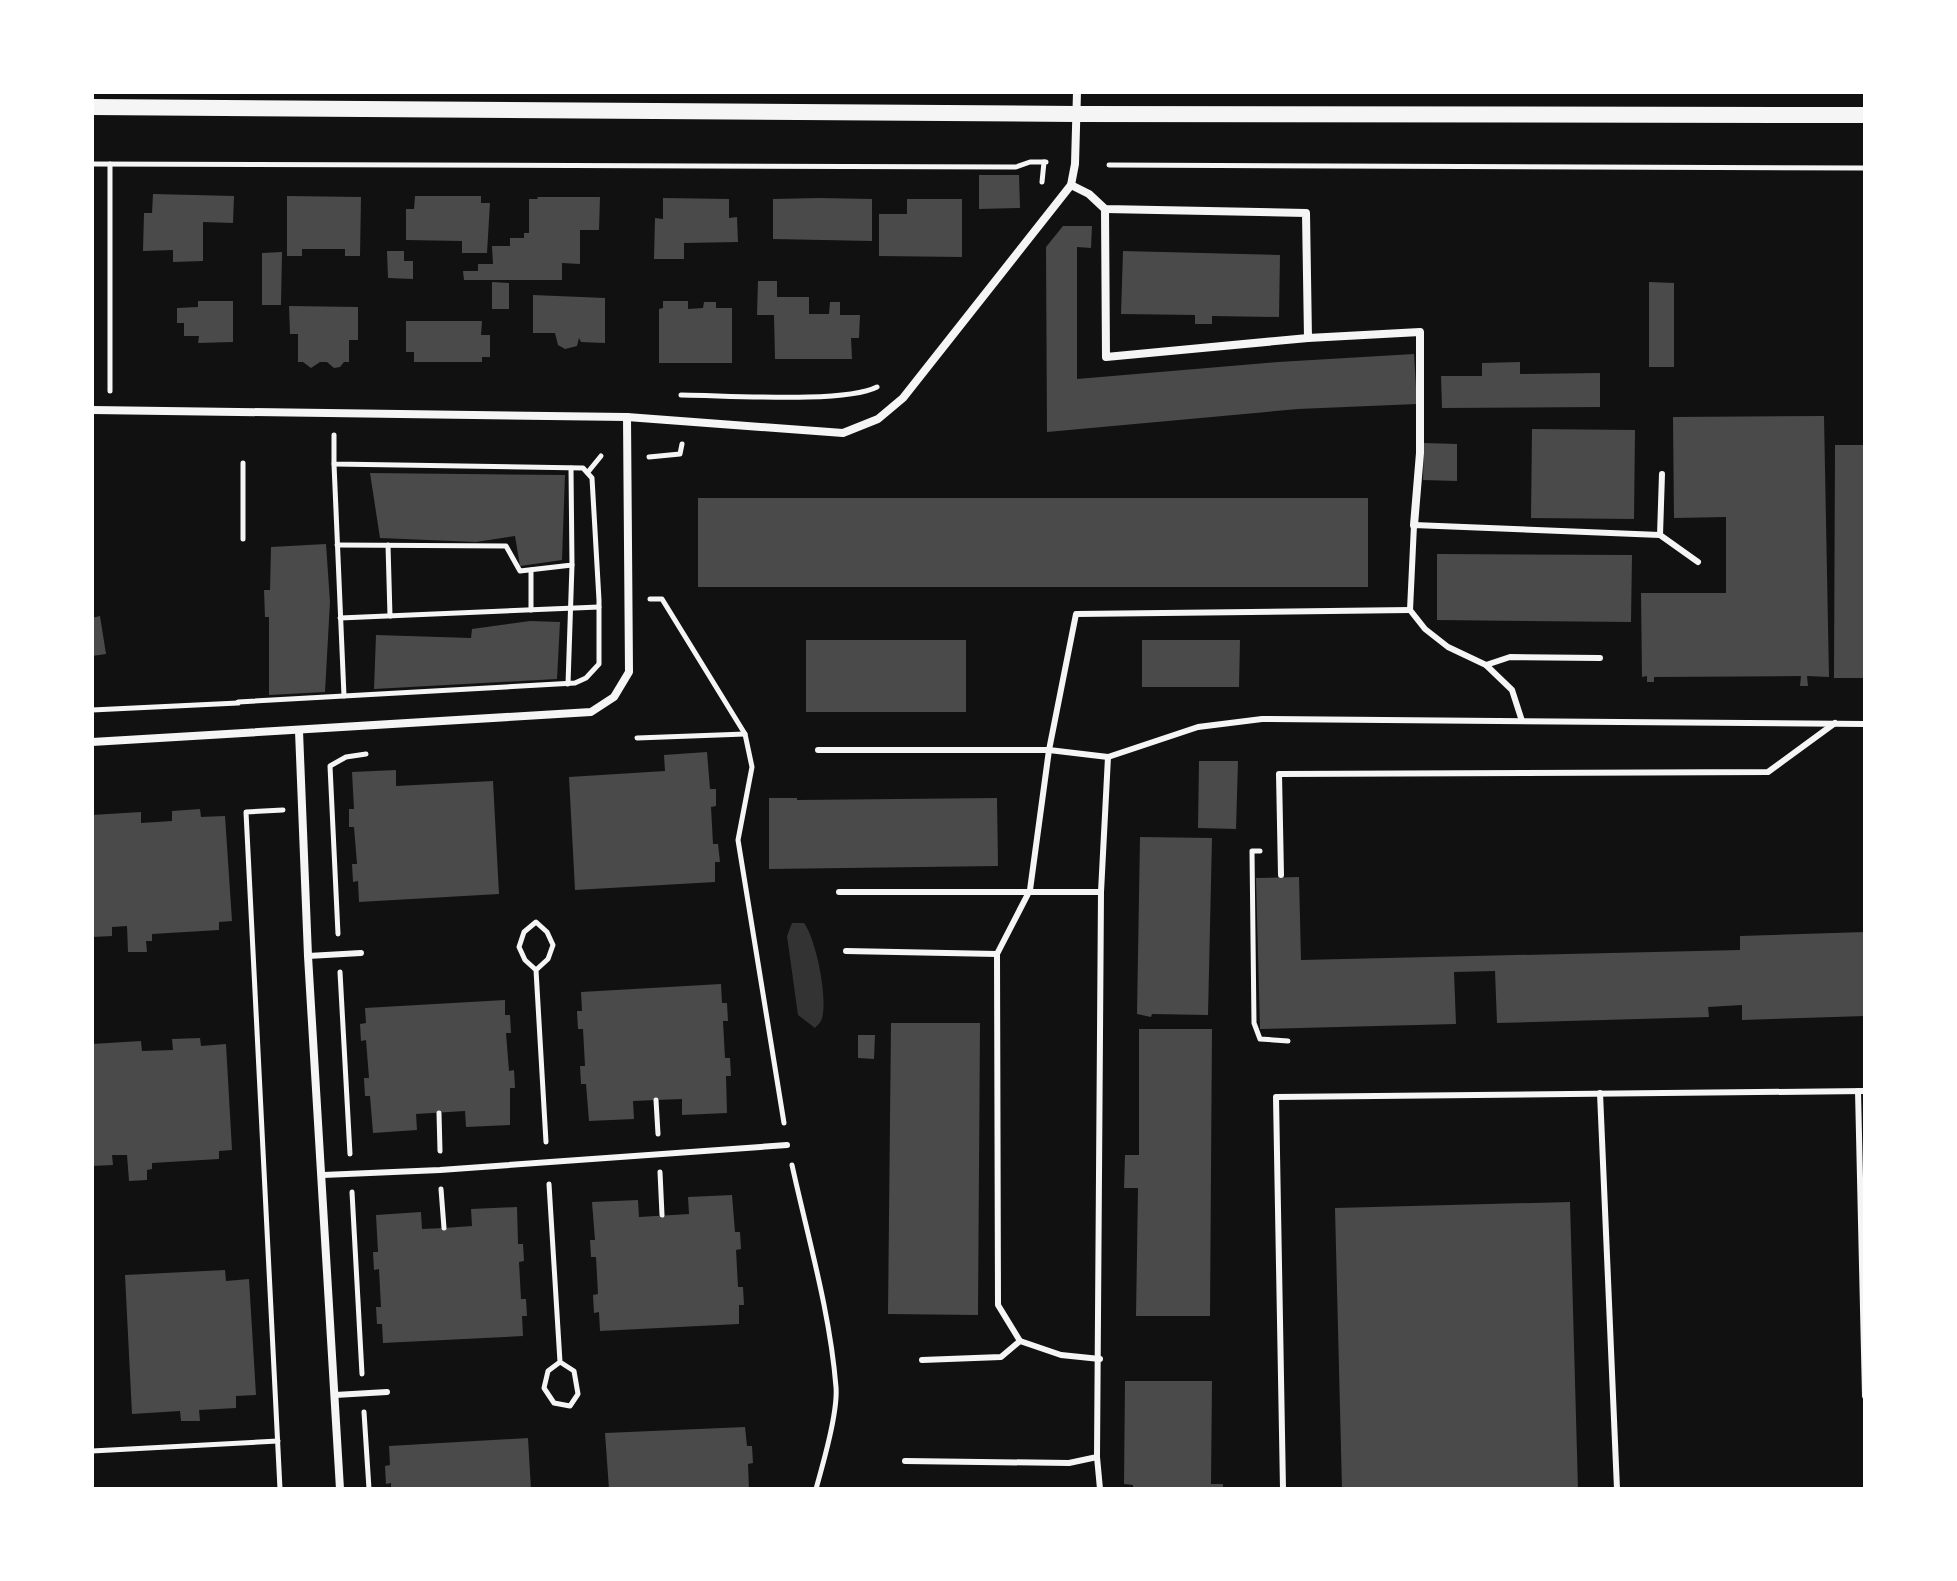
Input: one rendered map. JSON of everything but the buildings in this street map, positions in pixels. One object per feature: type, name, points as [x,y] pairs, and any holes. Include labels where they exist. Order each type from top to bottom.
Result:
[{"type":"main road","points":[[92,107],[1076,114],[1865,115]]},
{"type":"street","points":[[92,410],[627,417],[843,433],[878,419],[903,398],[1071,185],[1075,164],[1077,92]]},
{"type":"street","points":[[1071,185],[1089,194],[1105,209],[1306,213],[1308,338]]},
{"type":"street","points":[[1105,209],[1106,357],[1308,338],[1420,332],[1420,453],[1414,525]]},
{"type":"street","points":[[92,742],[591,712],[614,697],[629,672],[627,417]]},
{"type":"street","points":[[299,731],[308,956],[340,1489]]},
{"type":"lane","points":[[1660,535],[1662,474]]},
{"type":"lane","points":[[1522,721],[1512,690],[1486,665],[1448,647],[1425,629],[1410,610],[1414,525],[1660,535],[1698,562]]},
{"type":"lane","points":[[1100,1359],[1061,1355],[1020,1341],[998,1305],[997,954],[1030,890],[1049,750],[1076,614],[1410,610]]},
{"type":"lane","points":[[1486,665],[1510,657],[1600,658]]},
{"type":"lane","points":[[818,750],[1049,750],[1108,757],[1198,727],[1262,719],[1865,724]]},
{"type":"lane","points":[[1281,875],[1279,774],[1768,772],[1835,723]]},
{"type":"lane","points":[[1100,1489],[1097,1457],[1100,1359],[1100,940],[1108,757]]},
{"type":"lane","points":[[839,892],[1101,892]]},
{"type":"lane","points":[[846,951],[997,954]]},
{"type":"lane","points":[[308,956],[361,953]]},
{"type":"lane","points":[[1283,1489],[1276,1097],[1861,1091],[1865,1396]]},
{"type":"lane","points":[[1600,1093],[1617,1489]]},
{"type":"lane","points":[[323,1175],[787,1145]]},
{"type":"lane","points":[[922,1360],[1001,1357],[1020,1341]]},
{"type":"lane","points":[[335,1395],[387,1392]]},
{"type":"lane","points":[[905,1461],[1069,1463],[1097,1457]]},
{"type":"path","points":[[92,164],[1016,167],[1030,162],[1045,162],[1041,193]]},
{"type":"path","points":[[110,164],[110,394],[125,394]]},
{"type":"path","points":[[1109,165],[1865,168]]},
{"type":"path","points":[[671,395],[817,396],[867,392],[880,385]]},
{"type":"path","points":[[334,433],[344,696]]},
{"type":"path","points":[[648,457],[680,454],[683,439]]},
{"type":"path","points":[[588,472],[601,456]]},
{"type":"path","points":[[243,463],[243,539]]},
{"type":"path","points":[[92,710],[568,684],[586,678],[599,664],[592,478],[583,468],[334,464]]},
{"type":"path","points":[[568,684],[571,468]]},
{"type":"path","points":[[337,545],[506,546],[520,571],[572,565]]},
{"type":"path","points":[[388,545],[390,616]]},
{"type":"path","points":[[531,570],[531,610]]},
{"type":"path","points":[[627,599],[662,599],[745,734],[752,767],[738,840],[787,1145],[822,1301],[836,1390],[825,1460],[816,1489]]},
{"type":"path","points":[[340,618],[599,607]]},
{"type":"path","points":[[238,702],[238,734]]},
{"type":"path","points":[[637,738],[745,734]]},
{"type":"path","points":[[366,754],[346,757],[330,766],[369,1489]]},
{"type":"path","points":[[246,812],[280,1489]]},
{"type":"path","points":[[1281,851],[1252,851],[1254,1023],[1260,1039],[1288,1041]]},
{"type":"path","points":[[536,970],[548,959],[553,945],[547,932],[536,922],[524,932],[519,947],[525,960],[536,970],[560,1362]]},
{"type":"path","points":[[560,1362],[574,1371],[578,1394],[570,1406],[554,1403],[544,1388],[548,1371],[560,1362]]},
{"type":"path","points":[[92,1451],[278,1441]]},
{"type":"shaded area","points":[[792,923],[804,923],[820,969],[823,1009],[822,1020],[815,1028],[798,1015],[787,936]]}]
